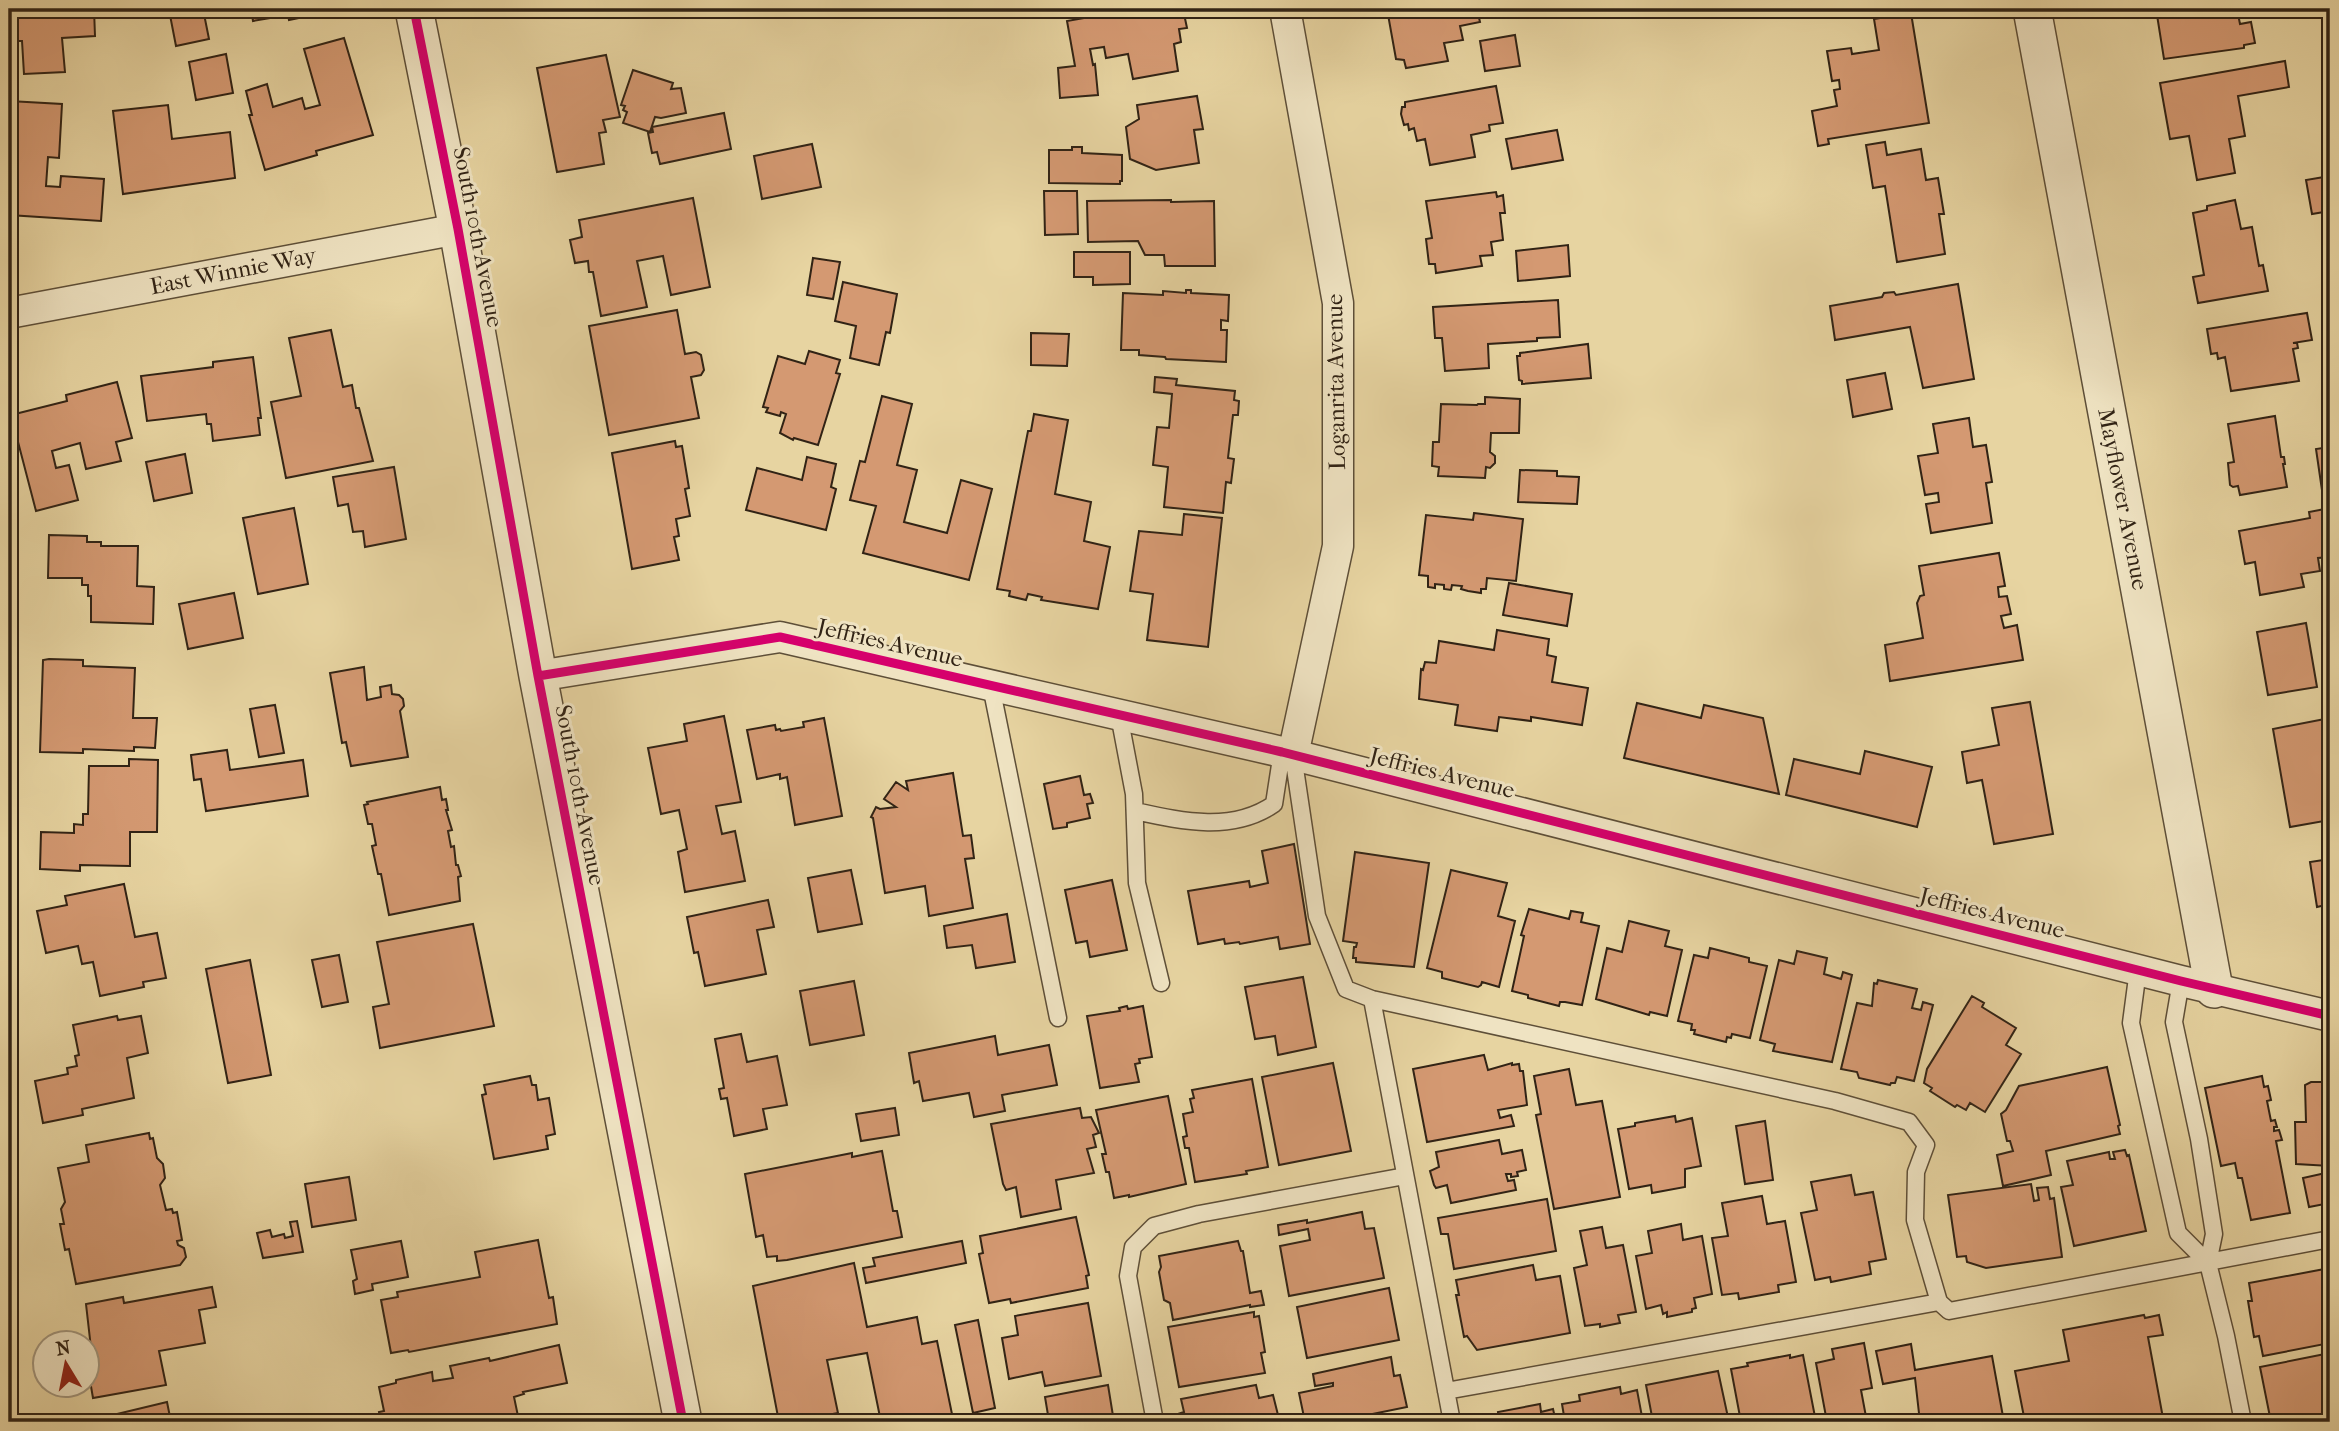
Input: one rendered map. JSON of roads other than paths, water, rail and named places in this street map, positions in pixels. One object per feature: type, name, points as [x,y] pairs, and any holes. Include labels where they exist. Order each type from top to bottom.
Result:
[{"type":"street","name":"South 10th Avenue","points":[[415,9],[458,229],[538,676],[683,1422]]},
{"type":"street","name":"Loganrita Avenue","points":[[1284,9],[1338,303],[1338,546],[1287,754]]},
{"type":"street","name":"Mayflower Avenue","points":[[2032,9],[2198,985]]},
{"type":"street","name":"East Winnie Way","points":[[9,313],[458,229]]},
{"type":"street","name":"Jeffries Avenue","points":[[538,676],[780,638],[1287,754],[2138,970],[2330,1016]]},
{"type":"lane","points":[[991,686],[1058,1018]]},
{"type":"lane","points":[[1119,715],[1134,794],[1138,883],[1151,950],[1161,982]]},
{"type":"lane","points":[[1135,811],[1184,822],[1212,823],[1261,813],[1274,804],[1287,754]]},
{"type":"lane","points":[[1287,754],[1318,916],[1346,989],[1372,999],[1836,1101],[1909,1122],[1926,1145],[1916,1171],[1915,1220],[1939,1302],[1949,1311],[2330,1239]]},
{"type":"lane","points":[[2138,970],[2131,1023],[2176,1221],[2179,1233],[2208,1263]]},
{"type":"lane","points":[[2198,985],[2174,1022],[2199,1139],[2214,1234],[2208,1263],[2243,1422]]},
{"type":"lane","points":[[1372,999],[1452,1422]]},
{"type":"lane","points":[[1155,1422],[1128,1276],[1133,1247],[1154,1226],[1199,1214],[1405,1177]]},
{"type":"lane","points":[[1446,1391],[1939,1302]]}]
